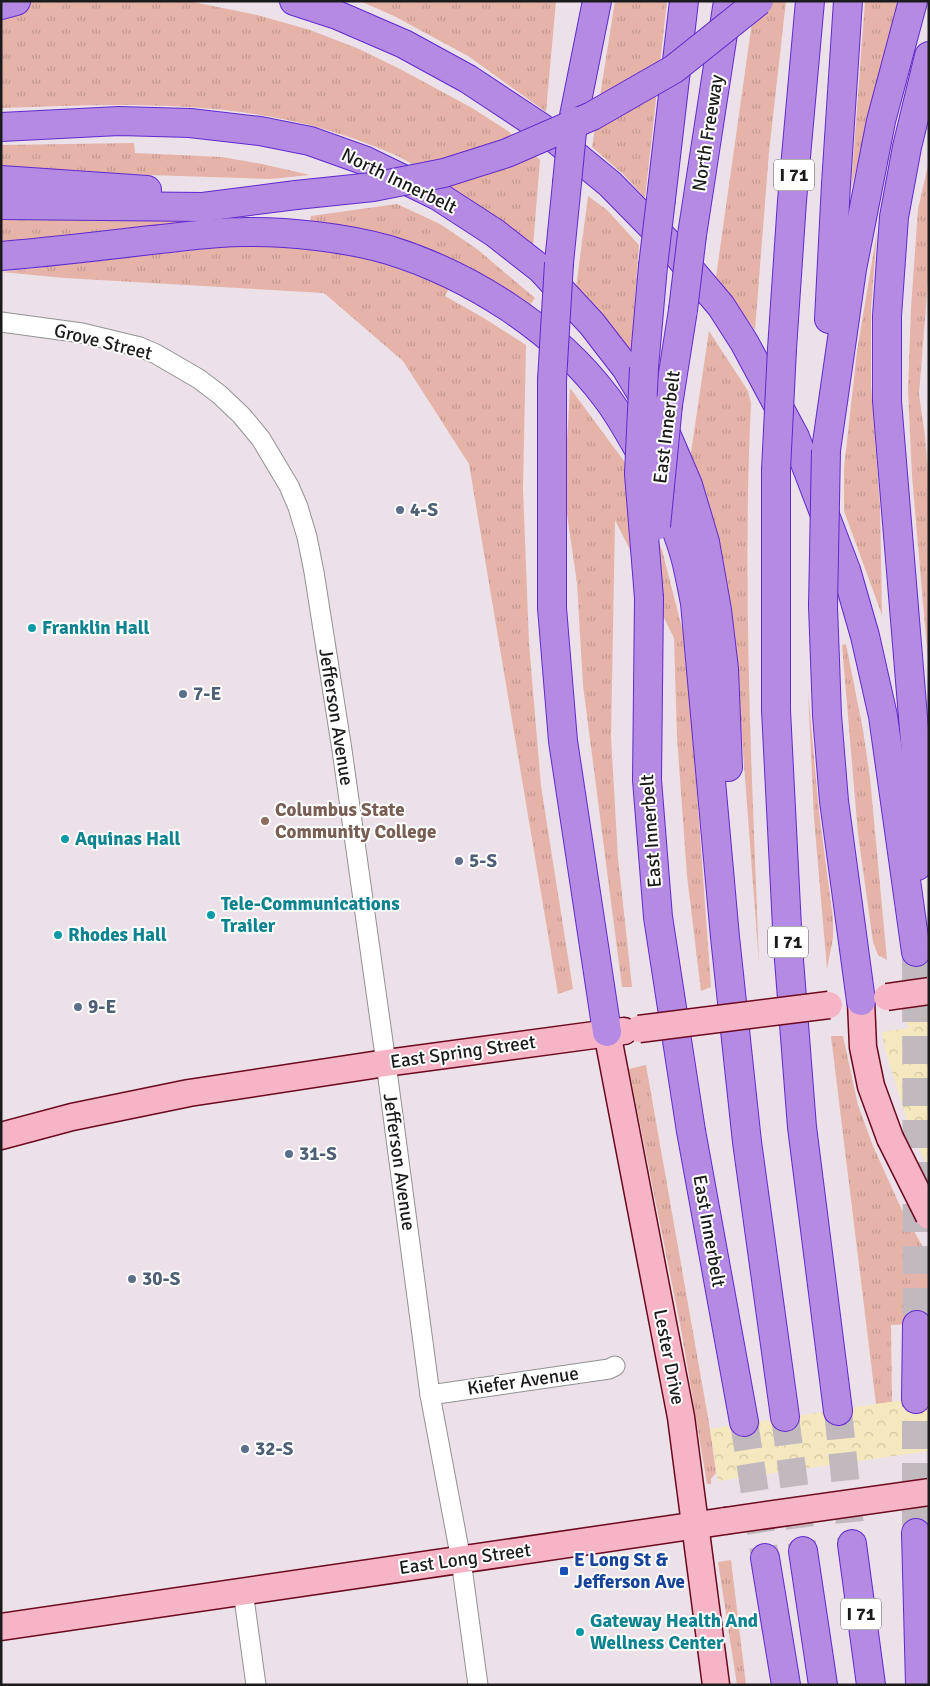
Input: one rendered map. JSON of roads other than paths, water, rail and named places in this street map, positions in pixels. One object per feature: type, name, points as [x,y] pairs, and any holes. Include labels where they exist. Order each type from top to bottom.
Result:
[{"type":"highway","points":[[1,5],[16,1]]},
{"type":"highway","points":[[294,1],[337,16],[404,44],[468,79],[542,128],[610,184],[666,241],[721,306],[744,342],[795,437],[846,570],[865,636],[883,716],[916,952],[919,790],[887,401],[887,316],[894,217],[907,147],[929,56]]},
{"type":"highway","points":[[580,1],[573,121],[558,263],[552,380],[552,608],[565,751],[607,1032]]},
{"type":"highway","points":[[573,121],[598,1]]},
{"type":"highway","points":[[650,598],[639,474],[644,368],[660,199],[684,1]]},
{"type":"highway","name":"North Freeway","points":[[692,235],[728,1]]},
{"type":"highway","points":[[1,205],[203,206],[373,186],[444,173],[507,153],[592,116],[674,69],[760,1]]},
{"type":"highway","name":"I 71","points":[[810,1],[793,191],[776,470],[776,710],[788,947],[802,1127],[838,1411]]},
{"type":"highway","points":[[848,1],[829,307],[823,606],[826,715],[834,801],[874,999]]},
{"type":"highway","points":[[826,450],[852,269],[881,122],[913,1]]},
{"type":"highway","name":"North Innerbelt","points":[[1,126],[119,120],[190,123],[260,131],[310,142],[366,161],[438,196],[496,233],[541,269],[592,324],[626,368],[666,436],[691,494],[704,542],[717,610],[724,669],[729,804],[725,937]]},
{"type":"highway","points":[[1,180],[162,191],[296,195]]},
{"type":"highway","points":[[1,256],[243,232],[283,233],[348,241],[389,250],[435,268],[483,291],[514,310],[578,364],[607,397],[627,428],[661,491],[685,555],[695,603],[725,937],[747,1142],[785,1417]]},
{"type":"highway","name":"East Innerbelt","points":[[692,235],[683,310],[668,405],[650,598],[647,780],[658,917],[691,1131],[744,1422]]},
{"type":"highway","points":[[916,1399],[917,1325]]},
{"type":"highway","points":[[916,1533],[920,1685]]},
{"type":"highway","name":"I 71","points":[[852,1544],[871,1685]]},
{"type":"highway","points":[[803,1551],[823,1685]]},
{"type":"highway","points":[[765,1558],[786,1685]]},
{"type":"main road","name":"East Spring Street","points":[[1,1136],[72,1117],[189,1093],[607,1032],[929,991]]},
{"type":"main road","points":[[874,999],[863,1047],[871,1086],[890,1138],[929,1216]]},
{"type":"main road","name":"Lester Drive","points":[[607,1032],[681,1417],[716,1685]]},
{"type":"main road","name":"East Long Street","points":[[1,1627],[929,1492]]},
{"type":"street","name":"Grove Street","points":[[1,322],[82,332],[140,347],[199,379]]},
{"type":"street","name":"Jefferson Avenue","points":[[199,379],[220,395],[242,416],[261,439],[289,486],[307,537],[342,750],[430,1395],[461,1560],[478,1685]]},
{"type":"street","name":"Kiefer Avenue","points":[[430,1395],[609,1369],[615,1366]]},
{"type":"street","points":[[243,1591],[256,1685]]},
{"type":"tunnel","points":[[916,952],[917,1325]]},
{"type":"tunnel","points":[[916,1399],[916,1533]]},
{"type":"tunnel","points":[[838,1411],[852,1544]]},
{"type":"tunnel","points":[[785,1417],[803,1551]]},
{"type":"tunnel","points":[[744,1422],[765,1558]]},
{"type":"place","name":"4-S","points":[[400,510]]},
{"type":"place","name":"Franklin Hall","points":[[32,628]]},
{"type":"place","name":"7-E","points":[[183,694]]},
{"type":"place","name":"Columbus State Community College","points":[[265,821]]},
{"type":"place","name":"Aquinas Hall","points":[[65,839]]},
{"type":"place","name":"5-S","points":[[459,861]]},
{"type":"place","name":"Tele-Communications Trailer","points":[[211,915]]},
{"type":"place","name":"Rhodes Hall","points":[[58,935]]},
{"type":"place","name":"9-E","points":[[78,1007]]},
{"type":"place","name":"31-S","points":[[289,1154]]},
{"type":"place","name":"30-S","points":[[132,1279]]},
{"type":"place","name":"32-S","points":[[245,1449]]},
{"type":"place","name":"E Long St & Jefferson Ave","points":[[564,1571]]},
{"type":"place","name":"Gateway Health And Wellness Center","points":[[580,1632]]}]
